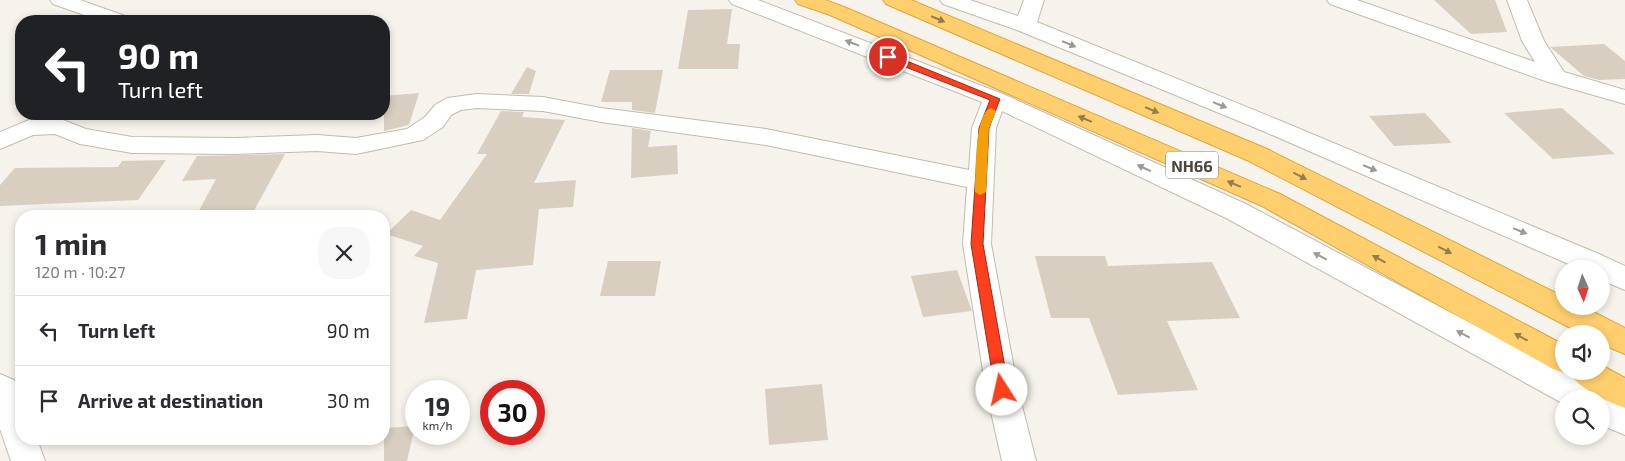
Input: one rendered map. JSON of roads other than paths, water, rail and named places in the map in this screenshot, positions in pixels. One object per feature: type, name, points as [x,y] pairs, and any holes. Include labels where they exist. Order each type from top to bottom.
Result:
[{"type":"highway","name":"NH66","points":[[805,0],[837,11],[1271,200],[1555,355]]},
{"type":"highway","name":"NH66","points":[[893,0],[1258,155],[1625,342]]},
{"type":"highway","points":[[1600,380],[1625,394]]},
{"type":"street","points":[[60,0],[104,15]]},
{"type":"street","points":[[739,0],[996,99],[1236,211],[1566,390]]},
{"type":"street","points":[[950,0],[1024,25],[1272,126],[1589,261],[1625,279]]},
{"type":"street","points":[[1024,25],[1034,0]]},
{"type":"street","points":[[1337,0],[1556,77],[1625,97]]},
{"type":"street","points":[[1517,0],[1533,41],[1556,77]]},
{"type":"street","points":[[996,99],[984,128],[977,244],[1002,390],[1019,461]]},
{"type":"street","points":[[0,140],[29,128],[66,120],[80,136],[132,145],[235,146],[317,142],[356,146],[391,141],[414,135],[434,122],[443,110],[456,103],[477,101],[543,104],[601,115],[766,137],[981,180]]},
{"type":"street","points":[[0,386],[15,424]]},
{"type":"street","points":[[1610,414],[1625,422]]},
{"type":"street","points":[[22,445],[28,461]]}]
